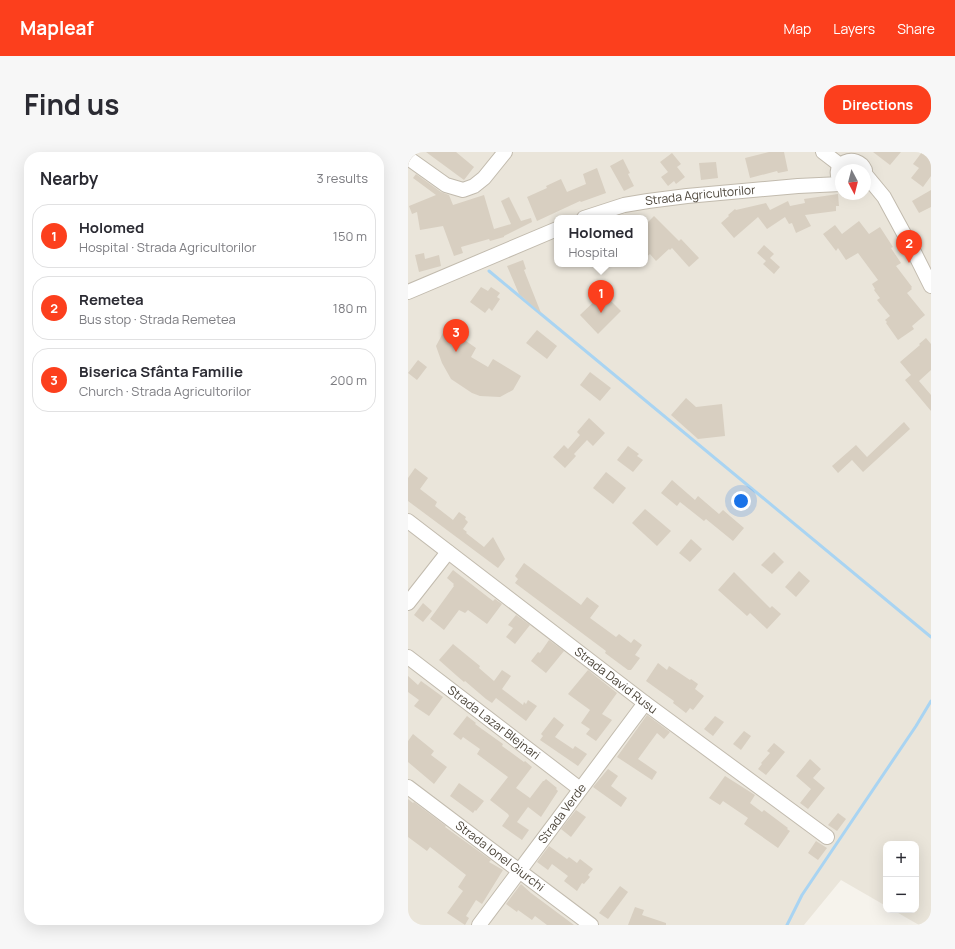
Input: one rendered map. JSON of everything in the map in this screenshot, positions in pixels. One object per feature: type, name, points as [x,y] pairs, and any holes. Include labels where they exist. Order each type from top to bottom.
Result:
[{"type":"street","points":[[408,158],[446,185],[463,190],[474,186],[484,178],[505,152]]},
{"type":"street","points":[[823,152],[837,164]]},
{"type":"street","name":"Strada Agricultorilor","points":[[593,215],[624,205],[648,201],[819,184],[835,174]]},
{"type":"street","points":[[871,181],[884,197],[916,254],[931,286]]},
{"type":"street","points":[[871,192],[884,197]]},
{"type":"street","points":[[408,292],[554,230]]},
{"type":"street","name":"Strada David Rusu","points":[[408,521],[645,703],[827,837]]},
{"type":"street","points":[[408,603],[448,552]]},
{"type":"street","name":"Strada Lazar Blejnari","points":[[408,657],[580,789]]},
{"type":"street","name":"Strada Verde","points":[[479,925],[645,703]]},
{"type":"street","name":"Strada Ionel Giurchi","points":[[408,787],[591,925]]},
{"type":"shaded area","points":[[408,152],[931,152],[931,925],[919,925],[898,913],[919,913],[919,841],[883,841],[883,904],[841,880],[804,925],[408,925]]},
{"type":"building","points":[[426,152],[456,152],[474,167],[464,180]]},
{"type":"building","points":[[769,152],[784,152],[788,171],[778,173],[777,171],[750,178],[745,158]]},
{"type":"building","points":[[873,152],[901,152],[890,165]]},
{"type":"building","points":[[922,152],[931,152],[931,176],[923,187],[911,178],[919,168],[913,164]]},
{"type":"building","points":[[672,153],[681,164],[677,167],[685,177],[676,184],[674,181],[668,186],[661,177],[668,172],[660,162]]},
{"type":"building","points":[[623,159],[630,173],[628,174],[634,186],[624,191],[610,166]]},
{"type":"building","points":[[716,162],[718,178],[701,180],[699,163]]},
{"type":"building","points":[[597,168],[606,193],[581,202],[580,201],[537,221],[527,197],[547,188],[546,186],[561,179],[567,192],[586,184],[583,174]]},
{"type":"building","points":[[416,174],[441,192],[449,195],[453,205],[484,195],[494,229],[511,224],[501,201],[509,197],[521,221],[531,218],[532,222],[504,237],[490,241],[489,239],[461,247],[463,253],[454,256],[443,226],[420,230],[417,212],[412,214],[409,206],[436,195],[413,178]]},
{"type":"building","points":[[931,190],[931,207],[919,213],[912,201]]},
{"type":"building","points":[[835,194],[835,200],[838,200],[839,206],[836,206],[836,211],[805,215],[811,226],[796,233],[792,223],[789,224],[785,217],[767,229],[758,217],[734,238],[721,223],[735,209],[766,203],[770,210],[788,201],[790,206],[805,203],[804,199]]},
{"type":"building","points":[[654,216],[679,241],[681,239],[699,258],[689,267],[672,248],[656,261],[650,254],[648,256],[648,222]]},
{"type":"building","points":[[859,221],[869,234],[880,227],[901,263],[896,266],[912,287],[912,289],[907,293],[925,315],[912,326],[914,329],[898,340],[885,320],[890,316],[877,300],[880,298],[874,290],[875,289],[872,284],[878,280],[858,253],[846,260],[838,248],[836,251],[823,234],[835,225],[842,234]]},
{"type":"building","points":[[764,245],[774,254],[770,258],[780,267],[774,274],[763,264],[766,261],[757,253]]},
{"type":"building","points":[[424,253],[425,259],[439,255],[441,266],[419,272],[415,255]]},
{"type":"building","points":[[523,260],[526,269],[524,270],[541,313],[519,294],[507,266]]},
{"type":"building","points":[[481,287],[488,291],[491,287],[500,293],[497,297],[500,299],[492,311],[489,308],[485,313],[470,302]]},
{"type":"building","points":[[603,293],[621,311],[598,334],[580,315]]},
{"type":"building","points":[[446,327],[476,348],[471,357],[488,367],[493,359],[521,376],[513,390],[500,397],[480,396],[472,393],[451,379],[442,363],[436,346]]},
{"type":"building","points":[[537,330],[557,346],[547,359],[526,343]]},
{"type":"building","points":[[926,338],[931,344],[931,370],[919,381],[931,395],[931,411],[905,380],[911,375],[900,362]]},
{"type":"building","points":[[418,360],[427,367],[417,380],[408,373]]},
{"type":"building","points":[[590,372],[611,388],[600,401],[580,385]]},
{"type":"building","points":[[686,398],[696,407],[722,404],[725,436],[698,439],[671,415]]},
{"type":"building","points":[[589,418],[605,433],[593,446],[587,440],[574,454],[576,456],[565,468],[553,457],[564,445],[568,449],[580,435],[577,432]]},
{"type":"building","points":[[904,422],[910,429],[863,472],[852,460],[838,473],[832,466],[856,445],[867,457]]},
{"type":"building","points":[[628,446],[639,454],[637,456],[643,460],[633,472],[617,460]]},
{"type":"building","points":[[415,468],[428,478],[420,489],[437,502],[435,506],[453,520],[459,512],[466,517],[465,519],[468,522],[463,529],[484,547],[493,537],[505,559],[498,568],[408,501],[408,478]]},
{"type":"building","points":[[606,472],[626,488],[613,504],[593,488]]},
{"type":"building","points":[[672,480],[695,500],[698,496],[719,514],[723,510],[744,528],[733,541],[706,519],[704,521],[680,502],[677,506],[661,493]]},
{"type":"building","points":[[645,509],[671,531],[657,546],[632,523]]},
{"type":"building","points":[[691,539],[702,549],[690,562],[679,553]]},
{"type":"building","points":[[774,552],[784,562],[772,574],[761,565]]},
{"type":"building","points":[[524,563],[581,605],[587,597],[599,606],[590,618],[616,637],[619,634],[631,643],[634,639],[642,645],[635,655],[640,658],[631,670],[628,670],[605,653],[606,651],[515,583],[518,579],[515,576]]},
{"type":"building","points":[[453,570],[493,601],[495,599],[502,604],[487,624],[468,610],[465,613],[459,610],[444,630],[430,619],[454,586],[454,584],[447,578]]},
{"type":"building","points":[[799,571],[810,581],[796,597],[785,587]]},
{"type":"building","points":[[734,572],[770,608],[772,606],[781,614],[767,629],[750,613],[747,616],[718,590]]},
{"type":"building","points":[[423,603],[432,611],[423,622],[414,615]]},
{"type":"building","points":[[516,615],[530,625],[515,644],[506,637],[513,628],[508,625]]},
{"type":"building","points":[[549,640],[564,651],[546,673],[531,661],[538,652],[540,653]]},
{"type":"building","points":[[453,644],[480,666],[479,668],[494,681],[502,670],[511,676],[502,689],[523,705],[524,702],[526,704],[528,700],[537,706],[526,721],[496,698],[492,703],[486,699],[439,660]]},
{"type":"building","points":[[658,663],[667,670],[669,666],[698,684],[695,689],[704,696],[693,710],[690,708],[686,713],[673,703],[674,701],[646,681]]},
{"type":"building","points":[[588,670],[617,693],[602,714],[612,720],[596,741],[586,734],[590,729],[581,723],[590,710],[568,694]]},
{"type":"building","points":[[408,676],[418,685],[421,681],[443,697],[429,716],[414,706],[419,700],[408,692]]},
{"type":"building","points":[[647,715],[670,732],[664,739],[657,733],[638,759],[657,772],[652,780],[617,757]]},
{"type":"building","points":[[467,716],[476,723],[475,724],[503,744],[502,746],[532,767],[516,788],[530,798],[546,779],[557,788],[556,789],[558,791],[541,817],[528,807],[517,822],[529,830],[522,840],[502,826],[509,816],[490,800],[508,777],[477,754],[480,749],[463,737],[461,740],[453,734]]},
{"type":"building","points":[[715,716],[724,722],[713,736],[704,729]]},
{"type":"building","points":[[554,717],[564,725],[555,737],[573,749],[575,746],[587,754],[578,766],[540,740],[543,736],[541,734]]},
{"type":"building","points":[[744,731],[751,736],[741,750],[733,744]]},
{"type":"building","points":[[413,734],[434,751],[431,755],[447,767],[434,784],[408,762],[408,741]]},
{"type":"building","points":[[774,743],[785,752],[766,775],[758,769],[770,753],[767,751]]},
{"type":"building","points":[[810,759],[821,769],[813,778],[825,788],[808,809],[800,803],[811,789],[796,776]]},
{"type":"building","points":[[608,769],[618,776],[611,786],[627,798],[621,807],[593,787]]},
{"type":"building","points":[[725,776],[755,795],[750,803],[762,812],[764,810],[788,828],[787,829],[790,831],[778,848],[744,824],[748,818],[723,801],[720,805],[709,798]]},
{"type":"building","points":[[459,783],[484,801],[473,813],[450,796]]},
{"type":"building","points":[[408,799],[491,860],[489,862],[503,870],[482,904],[476,900],[466,916],[469,918],[465,925],[447,913],[463,891],[458,887],[466,875],[430,847],[427,851],[408,837]]},
{"type":"building","points":[[576,810],[586,817],[571,837],[561,829]]},
{"type":"building","points":[[838,813],[846,819],[837,831],[828,825]]},
{"type":"building","points":[[816,841],[827,848],[818,860],[808,853]]},
{"type":"building","points":[[549,846],[567,859],[569,857],[577,863],[580,859],[593,869],[588,875],[590,877],[584,884],[582,883],[577,891],[564,881],[568,876],[552,864],[548,870],[537,862]]},
{"type":"building","points":[[521,884],[574,925],[547,925],[535,916],[532,920],[506,904]]},
{"type":"building","points":[[620,886],[628,892],[608,919],[599,913]]},
{"type":"building","points":[[635,907],[644,910],[642,915],[666,923],[666,925],[628,925]]},
{"type":"waterway","points":[[489,271],[931,637]]},
{"type":"waterway","points":[[787,925],[802,895],[916,726],[931,701]]},
{"type":"place","name":"Remetea","points":[[909,263]]},
{"type":"place","name":"Holomed","points":[[601,313]]},
{"type":"place","name":"Biserica Sfânta Familie","points":[[456,352]]}]
